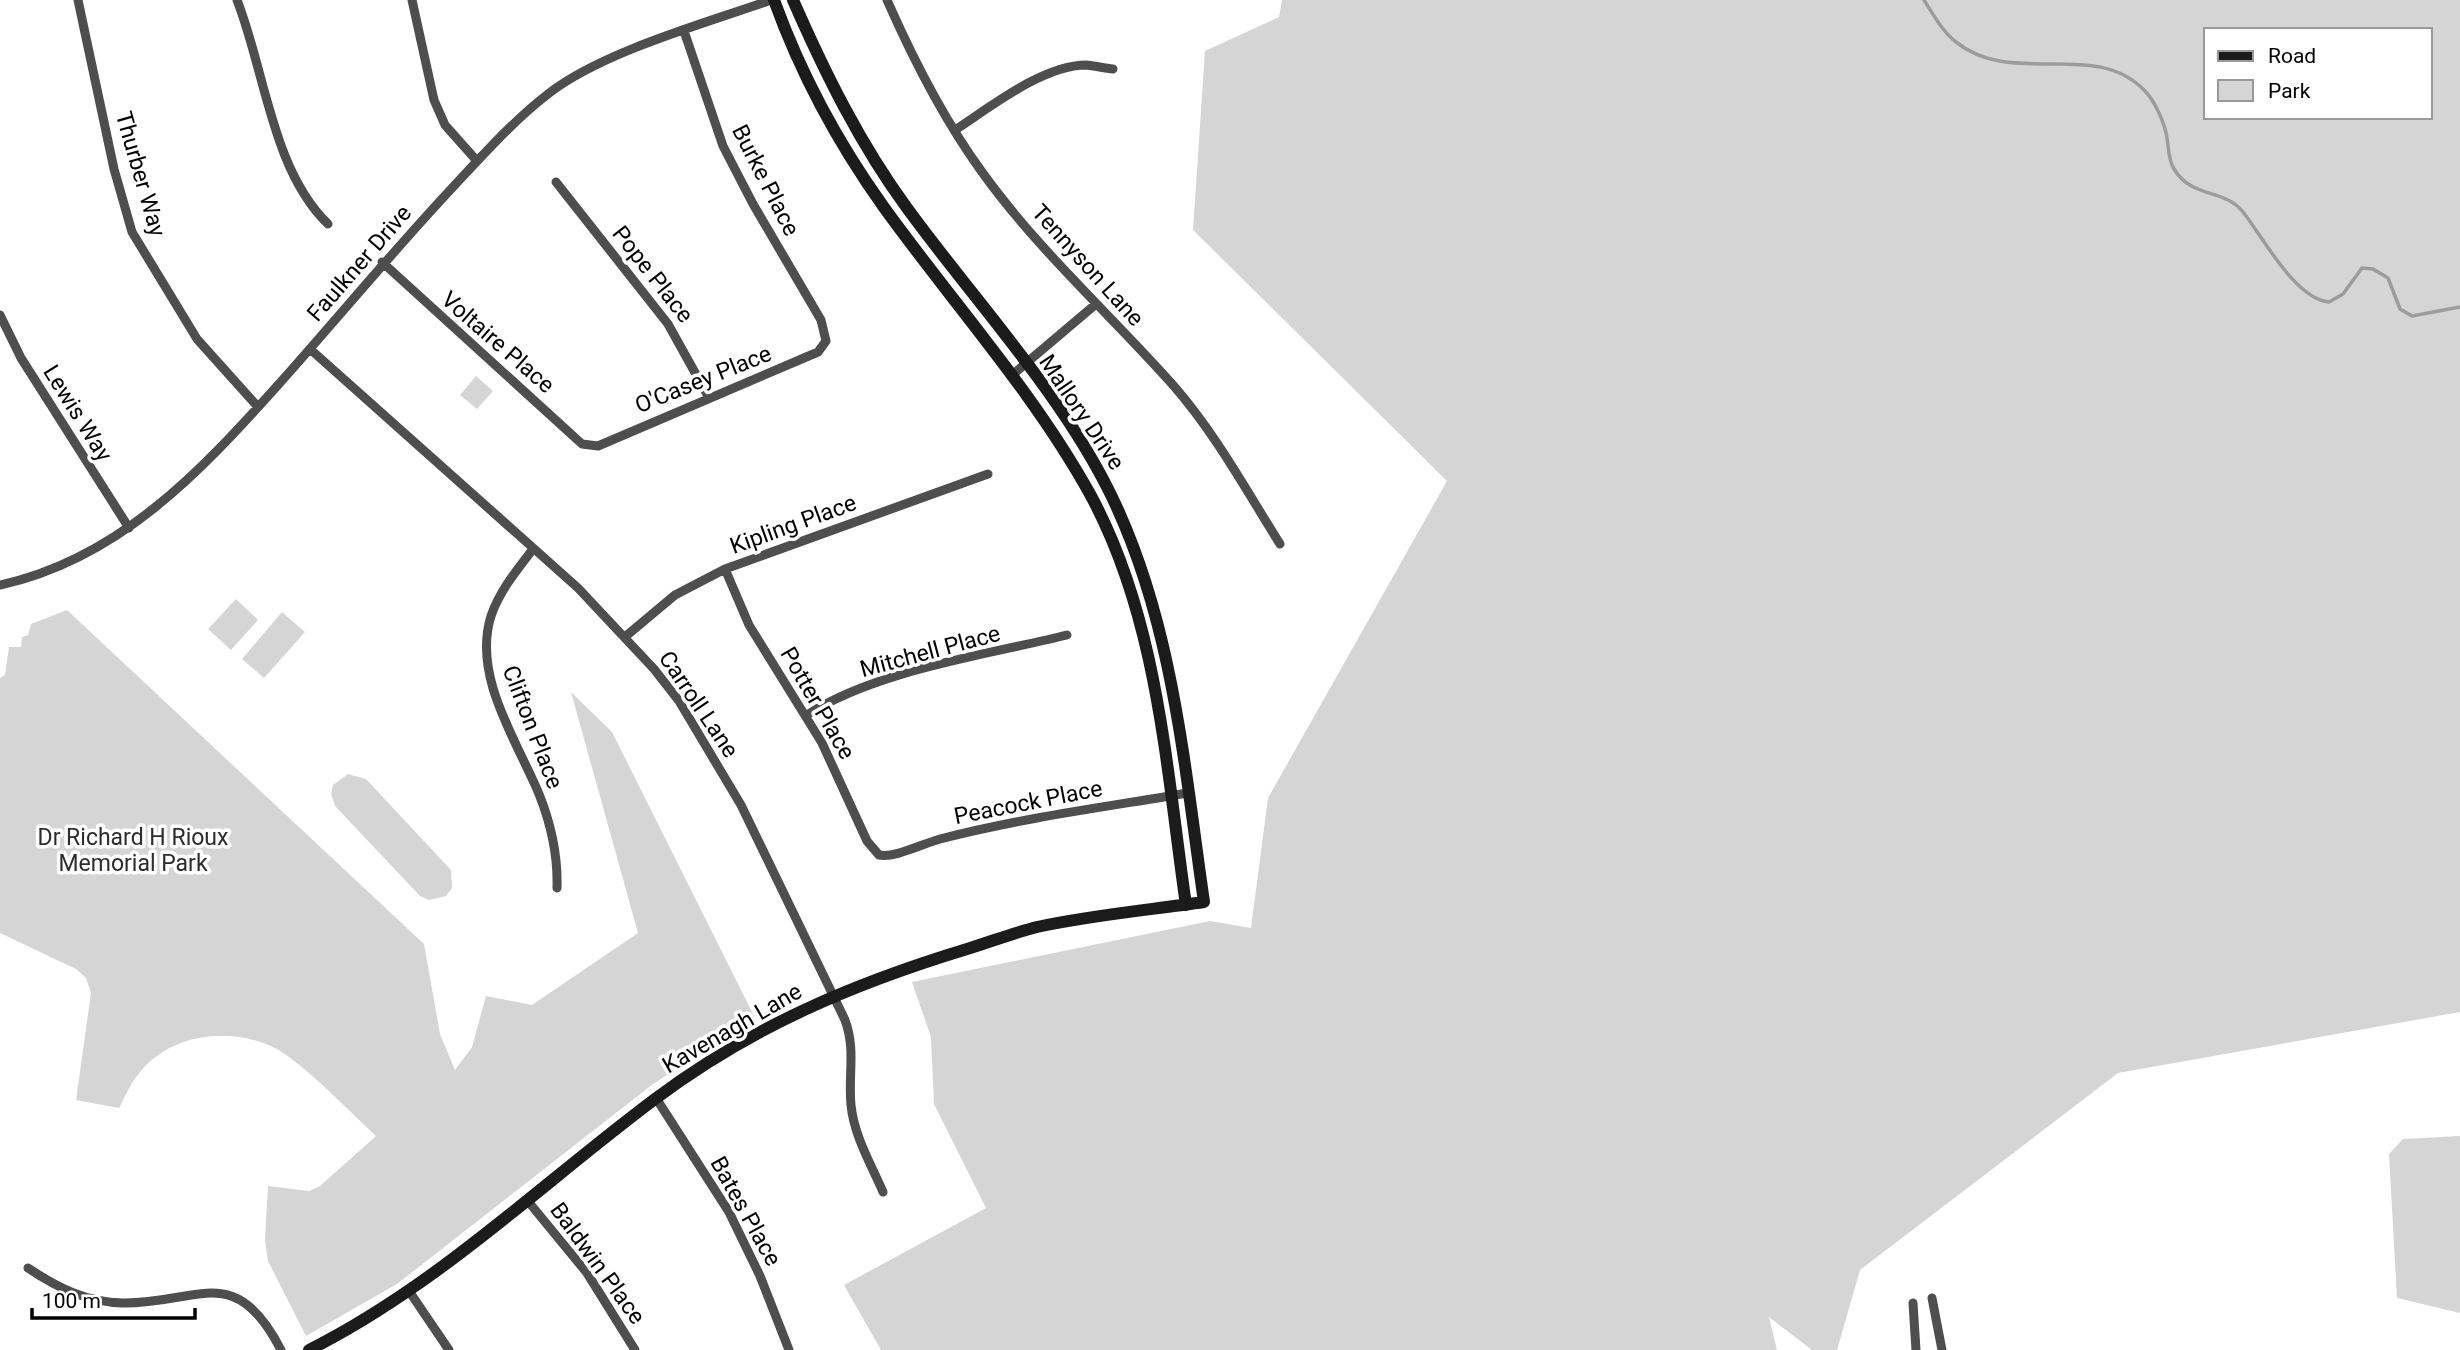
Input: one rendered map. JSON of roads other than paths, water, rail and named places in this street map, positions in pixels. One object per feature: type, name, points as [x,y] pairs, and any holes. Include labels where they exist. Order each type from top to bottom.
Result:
[{"type":"main road","points":[[773,0],[816,94],[861,174],[1011,376],[1073,465],[1101,515],[1123,569],[1146,647],[1186,905]]},
{"type":"main road","name":"Mallory Drive","points":[[793,0],[829,82],[878,166],[1070,424],[1111,495],[1137,554],[1171,672],[1205,902]]},
{"type":"main road","name":"Kavenagh Lane","points":[[309,1350],[358,1325],[448,1264],[656,1098],[718,1055],[833,994],[888,973],[1037,927],[1205,902]]},
{"type":"street","name":"Thurber Way","points":[[78,0],[114,169],[132,232],[197,340],[258,407]]},
{"type":"street","points":[[237,0],[289,165],[309,206],[328,224]]},
{"type":"street","points":[[412,0],[434,100],[445,125],[477,161]]},
{"type":"street","name":"Faulkner Drive","points":[[0,585],[59,568],[129,528],[200,470],[310,349],[382,262],[477,161],[528,111],[570,79],[594,66],[773,0]]},
{"type":"street","name":"Tennyson Lane","points":[[887,0],[927,82],[981,172],[1021,222],[1174,386],[1209,430],[1280,544]]},
{"type":"street","name":"Burke Place","points":[[684,31],[723,146],[753,204],[821,320],[826,341]]},
{"type":"street","points":[[955,130],[1020,88],[1052,74],[1084,65],[1113,69]]},
{"type":"street","name":"Pope Place","points":[[556,182],[668,324],[708,397]]},
{"type":"street","name":"Voltaire Place","points":[[382,262],[582,444],[590,447]]},
{"type":"street","points":[[1011,376],[1096,304]]},
{"type":"street","name":"Lewis Way","points":[[0,315],[21,358],[129,528]]},
{"type":"street","name":"O'Casey Place","points":[[590,447],[598,446],[708,397],[803,359],[818,352],[826,341]]},
{"type":"street","name":"Carroll Lane","points":[[310,349],[604,611],[679,701],[741,804],[852,1037],[851,1103],[854,1125],[883,1192]]},
{"type":"street","name":"Kipling Place","points":[[626,636],[675,596],[725,569],[988,474]]},
{"type":"street","name":"Clifton Place","points":[[533,549],[501,593],[490,618],[485,644],[496,694],[551,829],[558,862],[557,888]]},
{"type":"street","name":"Potter Place","points":[[725,569],[749,625],[807,715],[867,841],[879,855]]},
{"type":"street","name":"Mitchell Place","points":[[807,715],[824,704],[885,679],[1067,635]]},
{"type":"street","name":"Peacock Place","points":[[879,855],[891,856],[913,846],[980,829],[1188,793]]},
{"type":"street","name":"Bates Place","points":[[656,1098],[729,1212],[761,1276],[789,1350]]},
{"type":"street","name":"Baldwin Place","points":[[527,1200],[587,1273],[635,1350]]},
{"type":"street","points":[[28,1268],[58,1288],[102,1301],[148,1301],[206,1292],[235,1298],[259,1314],[281,1350]]},
{"type":"street","points":[[409,1291],[449,1350]]},
{"type":"street","points":[[1932,1298],[1942,1350]]},
{"type":"street","points":[[1913,1303],[1916,1350]]},
{"type":"waterway","points":[[1924,0],[1951,38],[1978,55],[2003,62],[2102,67],[2125,76],[2145,91],[2162,120],[2171,161],[2181,178],[2190,185],[2235,204],[2292,279],[2316,298],[2329,302],[2343,294],[2362,268],[2373,269],[2388,278],[2400,309],[2412,316],[2460,307]]},
{"type":"park label","name":"Dr Richard H Rioux Memorial Park","points":[[133,850]]}]
